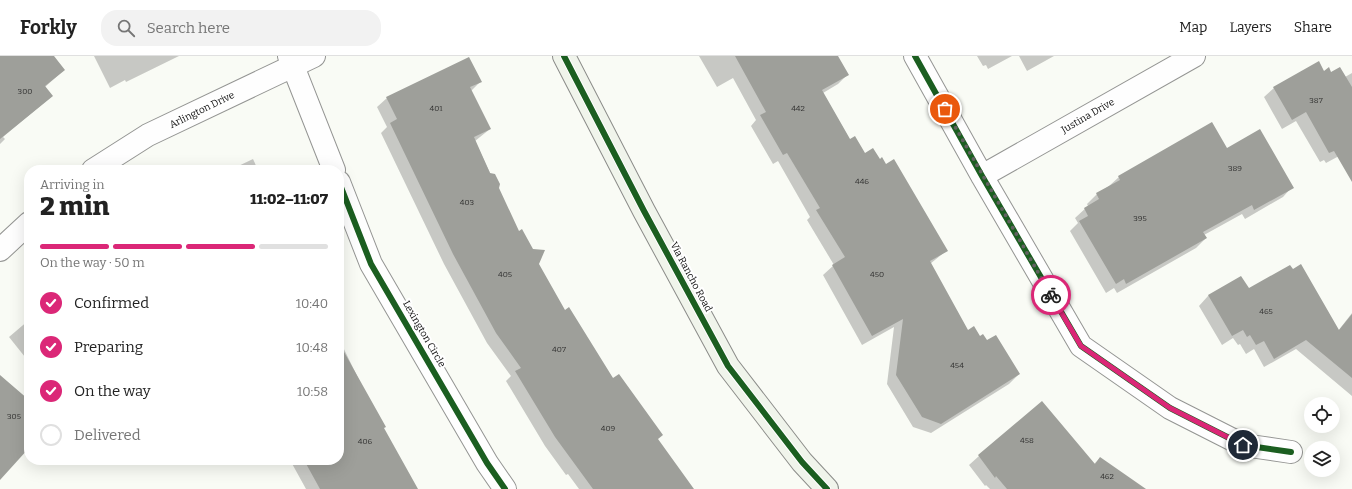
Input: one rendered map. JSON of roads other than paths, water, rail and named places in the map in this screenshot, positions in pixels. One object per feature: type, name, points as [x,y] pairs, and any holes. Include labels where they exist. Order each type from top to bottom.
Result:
[{"type":"street","name":"Arlington Drive","points":[[101,165],[148,135],[291,61],[314,56]]},
{"type":"street","name":"Via Rancho Road","points":[[564,56],[640,204],[728,366],[802,462],[827,489]]},
{"type":"street","points":[[915,56],[982,176],[1081,346],[1170,408],[1243,445],[1291,452]]},
{"type":"street","name":"Justina Drive","points":[[982,176],[1194,56]]},
{"type":"street","points":[[291,61],[332,165]]},
{"type":"street","name":"Lexington Circle","points":[[344,195],[371,264],[487,463],[505,489]]},
{"type":"street","points":[[0,250],[24,228]]}]
